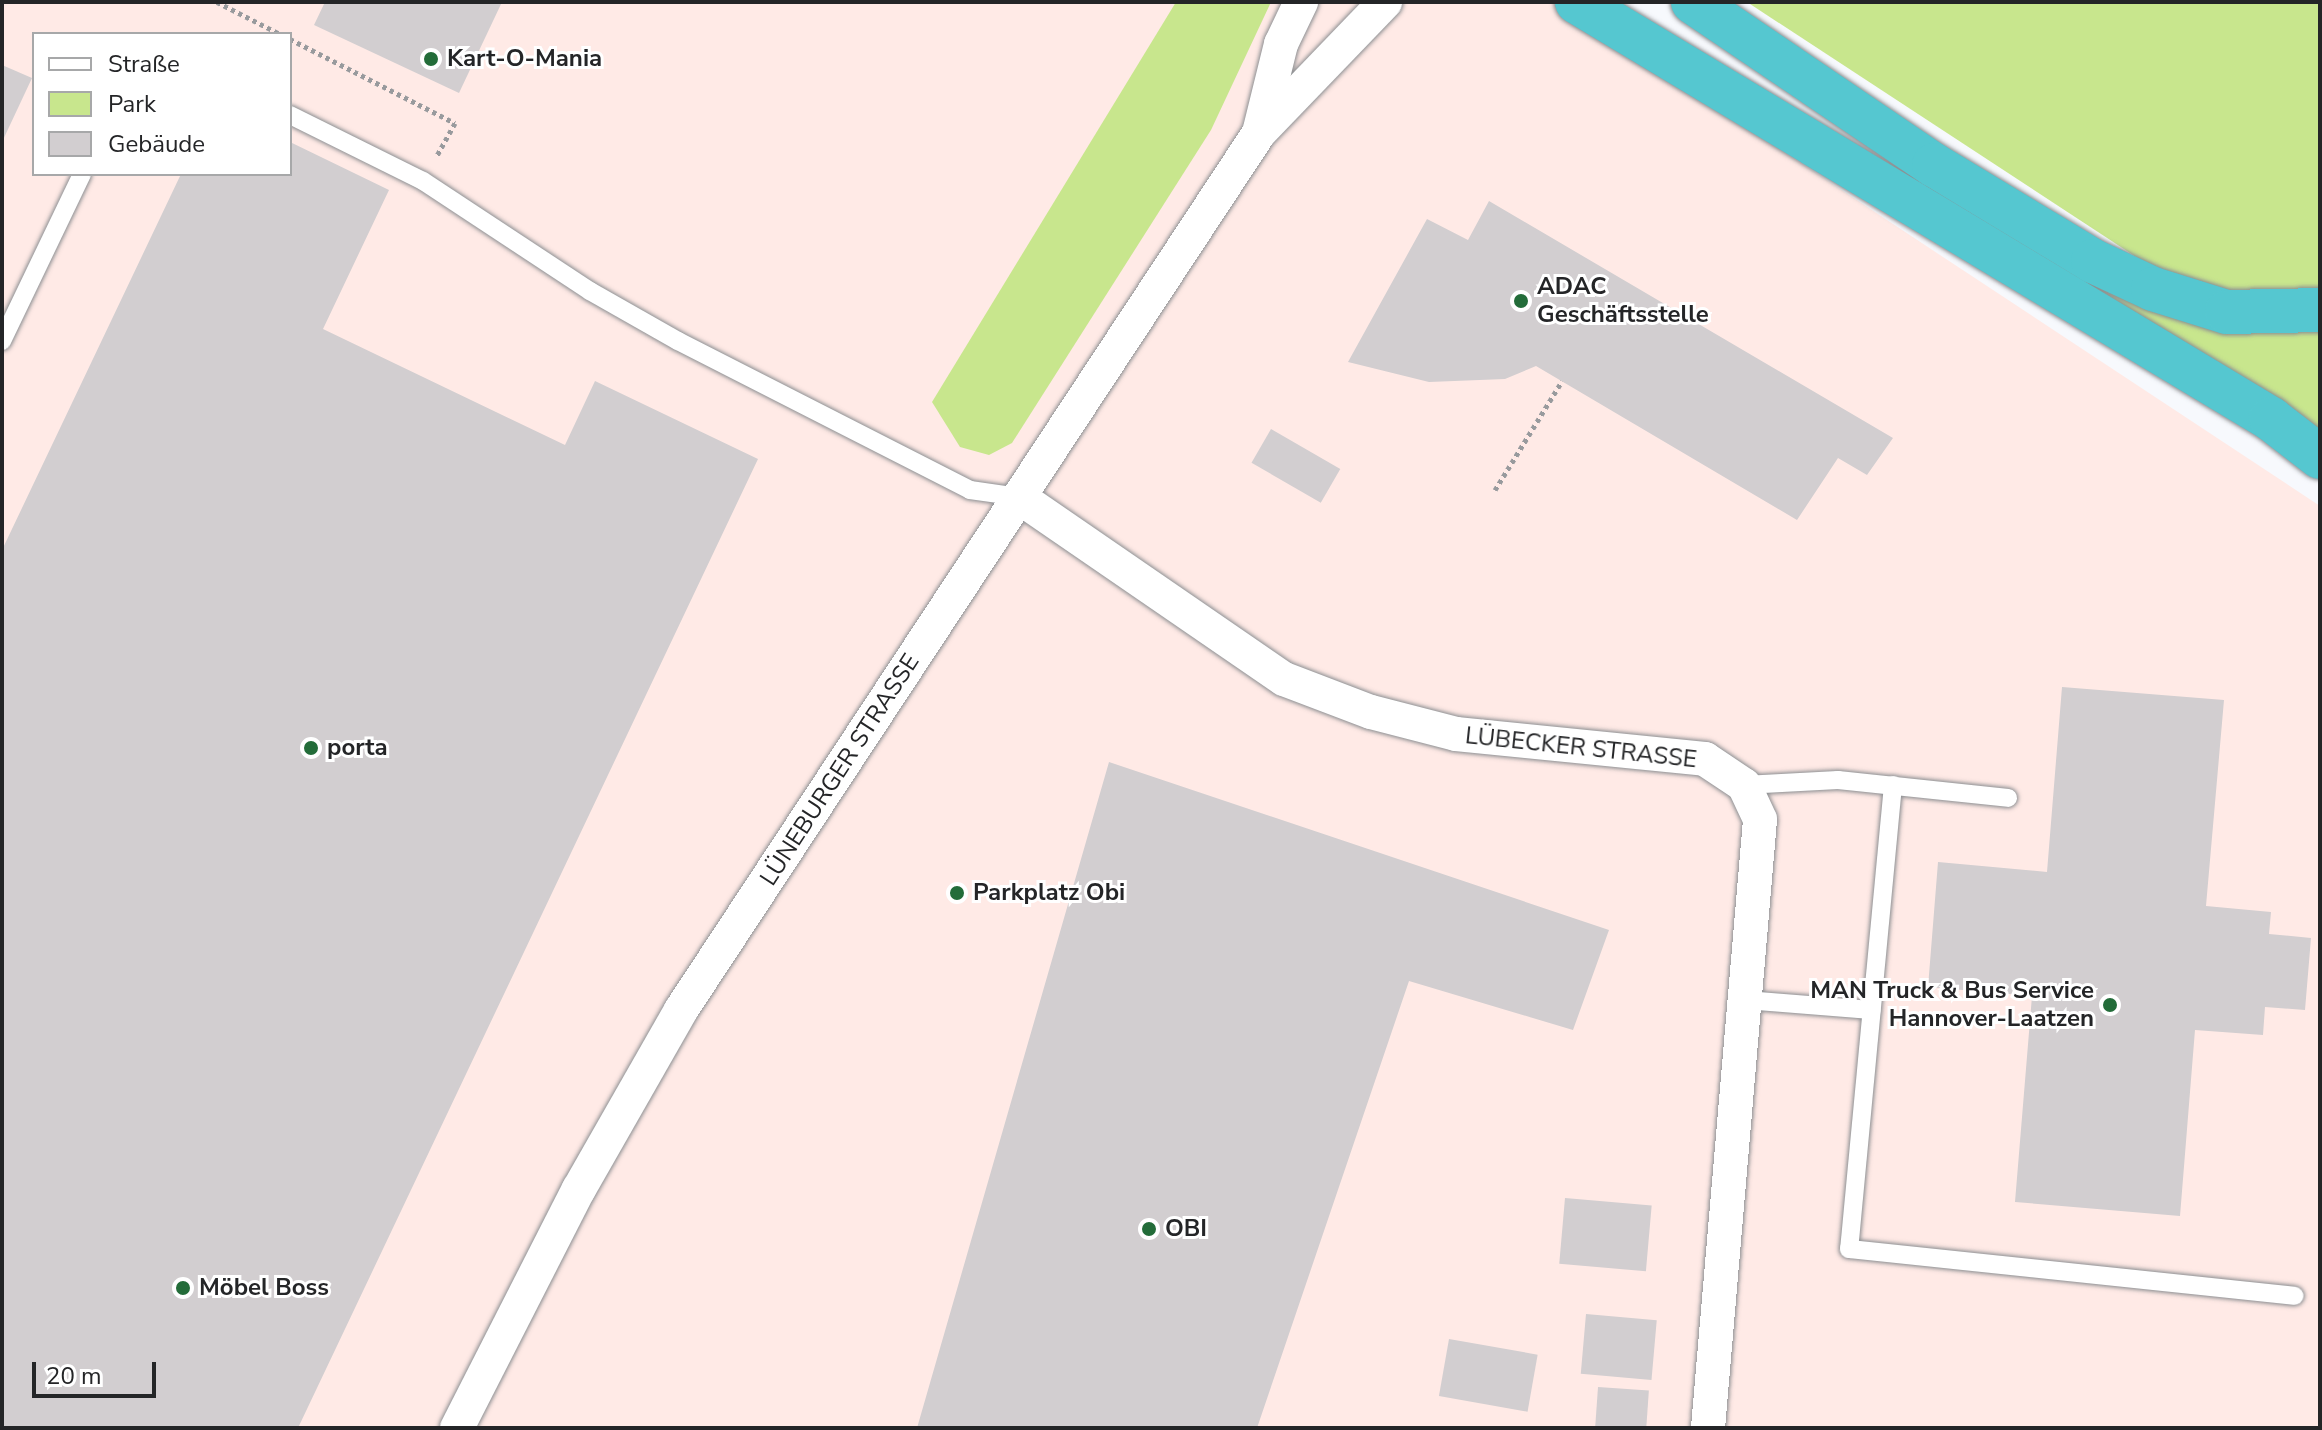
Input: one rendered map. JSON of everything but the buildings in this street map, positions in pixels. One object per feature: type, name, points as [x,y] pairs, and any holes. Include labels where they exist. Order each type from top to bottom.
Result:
[{"type":"highway","points":[[1577,2],[2271,419],[2320,457]]},
{"type":"highway","points":[[1693,2],[1934,165],[2093,261],[2153,289],[2227,312],[2320,310]]},
{"type":"street","name":"LÜNEBURGER STRASSE","points":[[1259,133],[1281,44],[1301,2]]},
{"type":"street","name":"LÜNEBURGER STRASSE","points":[[457,1428],[579,1189],[681,1010],[1259,133],[1385,2]]},
{"type":"street","name":"LÜBECKER STRASSE","points":[[1019,497],[1284,679],[1371,712],[1456,734],[1705,759],[1744,785]]},
{"type":"street","points":[[1708,1428],[1760,820],[1744,785]]},
{"type":"lane","points":[[292,116],[423,181],[590,291],[678,341],[970,490],[1019,497]]},
{"type":"lane","points":[[2,341],[81,176]]},
{"type":"lane","points":[[1744,785],[1838,780],[2008,798]]},
{"type":"lane","points":[[1893,785],[1849,1249],[2295,1296]]},
{"type":"lane","points":[[1745,1000],[1872,1010]]},
{"type":"path","points":[[217,2],[276,32]]},
{"type":"path","points":[[292,40],[455,123],[423,181]]},
{"type":"path","points":[[1495,490],[1562,381]]},
{"type":"shaded area","points":[[2,2],[1557,2],[2320,506],[2320,1428],[2,1428]]},
{"type":"green space","points":[[1176,2],[1271,2],[1211,130],[1012,443],[989,455],[960,447],[932,402]]},
{"type":"green space","points":[[1747,2],[2320,2],[2320,293],[2231,293],[2159,272]]},
{"type":"green space","points":[[2074,278],[2146,306],[2320,327],[2320,440]]},
{"type":"place","name":"Kart-O-Mania","points":[[431,59]]},
{"type":"place","name":"ADAC Geschäftsstelle","points":[[1521,301]]},
{"type":"place","name":"porta","points":[[311,748]]},
{"type":"place","name":"Parkplatz Obi","points":[[957,893]]},
{"type":"place","name":"MAN Truck & Bus Service Hannover-Laatzen","points":[[2110,1005]]},
{"type":"place","name":"OBI","points":[[1149,1229]]},
{"type":"place","name":"Möbel Boss","points":[[183,1288]]}]
